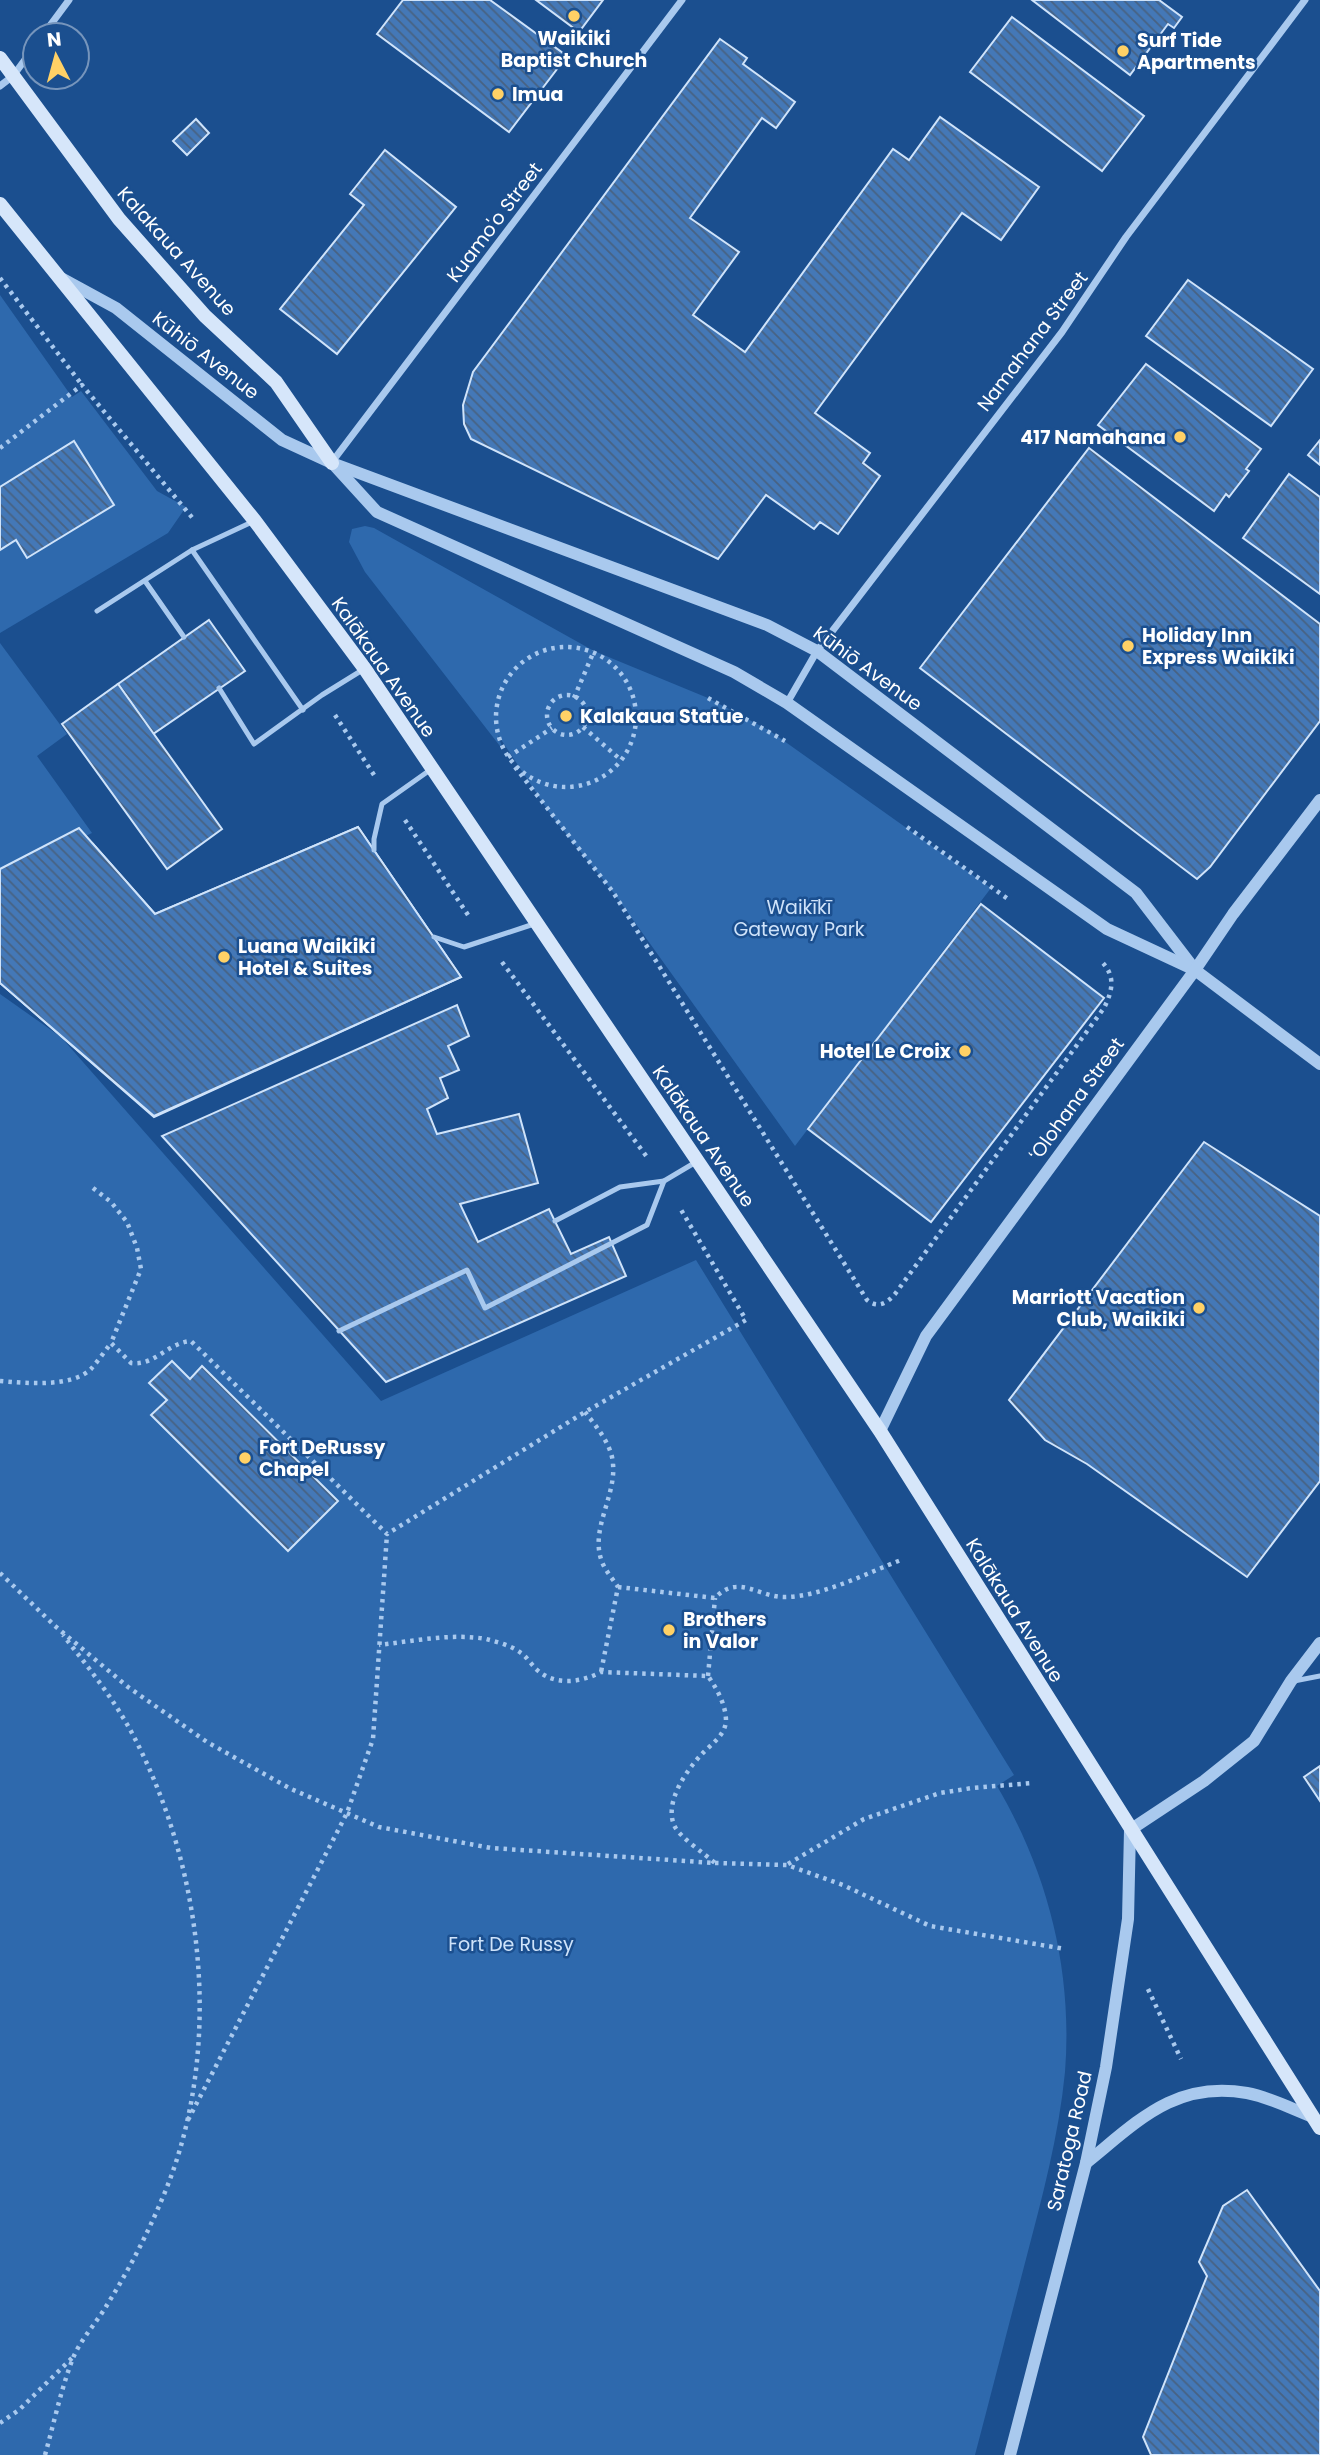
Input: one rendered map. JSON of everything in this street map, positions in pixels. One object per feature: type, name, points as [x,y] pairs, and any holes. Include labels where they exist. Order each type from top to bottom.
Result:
[{"type":"main road","name":"Kalakaua Avenue","points":[[0,58],[119,219],[205,316],[276,382],[332,463]]},
{"type":"main road","name":"Kalākaua Avenue","points":[[0,204],[255,520],[365,668],[880,1431],[1317,2123]]},
{"type":"street","points":[[53,21],[69,0]]},
{"type":"street","name":"Kuamo'o Street","points":[[332,463],[682,0]]},
{"type":"street","name":"Namahana Street","points":[[788,703],[817,651],[1062,331],[1126,237],[1305,0]]},
{"type":"street","points":[[0,86],[21,65]]},
{"type":"street","name":"Kūhiō Avenue","points":[[56,275],[116,308],[282,440],[332,463],[767,625],[817,651],[1136,893],[1195,970]]},
{"type":"street","name":"Kūhiō Avenue","points":[[332,463],[377,512],[734,672],[788,703],[1107,929],[1195,970],[1320,1064]]},
{"type":"street","name":"ʻOlohana Street","points":[[880,1431],[926,1336],[1195,970],[1233,914],[1320,800]]},
{"type":"street","points":[[1130,1829],[1204,1781],[1254,1741],[1291,1681],[1320,1643]]},
{"type":"street","name":"Saratoga Road","points":[[1010,2455],[1086,2164],[1106,2067],[1128,1919],[1130,1829]]},
{"type":"street","points":[[1086,2164],[1149,2112],[1173,2099],[1200,2092],[1248,2093],[1317,2123]]},
{"type":"lane","points":[[97,611],[192,550],[255,520]]},
{"type":"lane","points":[[192,550],[303,710]]},
{"type":"lane","points":[[145,581],[184,637]]},
{"type":"lane","points":[[219,688],[254,744],[365,668]]},
{"type":"lane","points":[[374,850],[382,804],[432,768]]},
{"type":"lane","points":[[435,937],[464,947],[537,923]]},
{"type":"lane","points":[[555,1221],[621,1186],[664,1181],[698,1161]]},
{"type":"lane","points":[[339,1331],[467,1270],[485,1308],[647,1225],[664,1181]]},
{"type":"lane","points":[[1291,1681],[1320,1676]]},
{"type":"path","points":[[0,278],[82,385]]},
{"type":"path","points":[[515,767],[533,780],[555,787],[578,787],[600,779],[617,766],[630,747],[636,725],[635,703],[627,682],[613,664],[594,651],[575,647],[537,653],[520,663],[498,694],[496,732],[515,767],[613,892],[871,1303],[881,1305],[895,1294],[1104,1008],[1110,996],[1112,978],[1110,971],[1098,957]]},
{"type":"path","points":[[574,698],[594,651]]},
{"type":"path","points":[[565,696],[583,702],[587,714],[583,727],[566,736],[552,728],[547,719],[550,707],[558,698],[565,696]]},
{"type":"path","points":[[708,698],[770,731],[790,745]]},
{"type":"path","points":[[583,727],[621,760]]},
{"type":"path","points":[[508,757],[552,728]]},
{"type":"path","points":[[901,823],[1013,901]]},
{"type":"path","points":[[0,1381],[44,1383],[75,1377],[89,1371],[111,1343],[141,1269],[137,1248],[127,1222],[111,1202],[93,1188]]},
{"type":"path","points":[[387,1534],[585,1412],[746,1320]]},
{"type":"path","points":[[111,1343],[131,1363],[142,1364],[165,1353],[177,1342],[191,1341],[387,1534],[373,1739],[347,1814],[186,2124]]},
{"type":"path","points":[[585,1412],[597,1427],[613,1462],[612,1485],[598,1540],[601,1560],[618,1587],[601,1672]]},
{"type":"path","points":[[618,1587],[715,1598],[731,1587],[751,1588],[776,1597],[813,1593],[901,1560]]},
{"type":"path","points":[[0,1572],[55,1626],[128,1687],[207,1742],[291,1789],[379,1827],[491,1848],[715,1863],[787,1865],[844,1885],[930,1926],[1065,1948]]},
{"type":"path","points":[[715,1598],[708,1676],[718,1691],[726,1724],[716,1741],[691,1766],[672,1802],[671,1813],[676,1828],[715,1863]]},
{"type":"path","points":[[0,2423],[19,2410],[74,2357],[140,2250],[166,2188],[186,2124],[197,2058],[200,1991],[195,1924],[182,1858],[161,1795],[132,1734],[97,1677],[55,1626]]},
{"type":"path","points":[[379,1645],[453,1638],[486,1639],[507,1645],[521,1653],[538,1671],[558,1681],[582,1679],[601,1672],[708,1676]]},
{"type":"path","points":[[787,1865],[864,1819],[940,1793],[1032,1783]]},
{"type":"path","points":[[1148,1989],[1181,2059]]},
{"type":"path","points":[[45,2455],[74,2357]]},
{"type":"green space","points":[[0,295],[72,397],[81,391],[157,491],[186,507],[168,533],[0,633]]},
{"type":"green space","name":"Waikīkī Gateway Park","points":[[365,526],[374,528],[594,651],[708,698],[770,731],[991,888],[795,1146],[613,892],[551,815],[498,735],[503,750],[365,572],[349,542],[352,529]]},
{"type":"green space","points":[[0,643],[67,734],[37,756],[92,833],[0,877]]},
{"type":"green space","name":"Fort De Russy","points":[[0,994],[61,1037],[381,1401],[696,1260],[1014,1775],[997,1786],[1030,1853],[1053,1924],[1065,1997],[1065,2072],[1062,2096],[1044,2190],[975,2455],[0,2455]]},
{"type":"building","name":"Imua","points":[[403,0],[490,0],[567,56],[509,132],[377,34]]},
{"type":"building","name":"Waikiki Baptist Church","points":[[536,0],[603,0],[579,32]]},
{"type":"building","name":"Surf Tide Apartments","points":[[1032,0],[1159,0],[1182,17],[1174,28],[1168,24],[1130,75]]},
{"type":"building","points":[[1012,17],[1144,116],[1102,171],[970,72]]},
{"type":"building","points":[[720,39],[747,58],[743,64],[795,102],[776,128],[762,118],[690,218],[739,252],[693,315],[745,352],[893,149],[909,160],[940,117],[1039,187],[1001,240],[962,213],[815,413],[870,453],[863,463],[880,476],[838,534],[820,522],[814,529],[766,495],[718,559],[471,439],[464,424],[463,405],[473,372]]},
{"type":"building","points":[[196,119],[209,133],[187,155],[173,141]]},
{"type":"building","points":[[385,150],[456,207],[337,354],[280,309],[364,205],[350,194]]},
{"type":"building","points":[[1188,280],[1313,369],[1271,426],[1146,336]]},
{"type":"building","name":"417 Namahana","points":[[1146,364],[1261,449],[1246,469],[1249,471],[1229,497],[1226,494],[1214,511],[1098,425]]},
{"type":"building","points":[[1320,440],[1320,465],[1308,455]]},
{"type":"building","points":[[74,441],[114,505],[27,558],[16,540],[0,550],[0,487]]},
{"type":"building","name":"Holiday Inn Express Waikiki","points":[[1089,448],[1320,624],[1320,721],[1210,867],[1197,879],[920,668]]},
{"type":"building","points":[[1289,474],[1320,497],[1320,594],[1243,538]]},
{"type":"building","points":[[209,620],[245,671],[153,734],[118,684]]},
{"type":"building","points":[[118,684],[222,829],[167,869],[62,724]]},
{"type":"building","name":"Luana Waikiki Hotel & Suites","points":[[358,827],[461,977],[154,1117],[0,983],[0,890],[93,844],[155,914]]},
{"type":"building","name":"Luana Waikiki Hotel & Suites","points":[[358,827],[461,977],[154,1116],[0,983],[0,869],[79,828],[155,914]]},
{"type":"building","name":"Hotel Le Croix","points":[[981,904],[1104,998],[931,1222],[808,1129]]},
{"type":"building","points":[[457,1005],[469,1036],[448,1046],[459,1070],[440,1078],[448,1098],[427,1109],[437,1134],[519,1114],[538,1183],[460,1204],[478,1242],[549,1209],[571,1254],[609,1237],[626,1276],[386,1382],[162,1136]]},
{"type":"building","name":"Marriott Vacation Club, Waikiki","points":[[1204,1142],[1320,1216],[1320,1481],[1247,1577],[1087,1464],[1045,1440],[1009,1400]]},
{"type":"building","name":"Fort DeRussy Chapel","points":[[172,1361],[190,1379],[202,1366],[338,1501],[288,1551],[151,1415],[167,1400],[149,1383]]},
{"type":"building","points":[[1320,1766],[1320,1801],[1304,1777]]},
{"type":"building","points":[[1247,2190],[1320,2291],[1320,2455],[1151,2455],[1143,2437],[1207,2276],[1199,2262],[1223,2206]]},
{"type":"place","name":"Waikiki Baptist Church","points":[[574,16]]},
{"type":"place","name":"Surf Tide Apartments","points":[[1123,51]]},
{"type":"place","name":"Imua","points":[[498,94]]},
{"type":"place","name":"417 Namahana","points":[[1180,437]]},
{"type":"place","name":"Holiday Inn Express Waikiki","points":[[1128,646]]},
{"type":"place","name":"Kalakaua Statue","points":[[566,716]]},
{"type":"place","name":"Luana Waikiki Hotel & Suites","points":[[224,957]]},
{"type":"place","name":"Hotel Le Croix","points":[[965,1051]]},
{"type":"place","name":"Marriott Vacation Club, Waikiki","points":[[1199,1308]]},
{"type":"place","name":"Fort DeRussy Chapel","points":[[245,1458]]},
{"type":"place","name":"Brothers in Valor","points":[[669,1630]]}]
